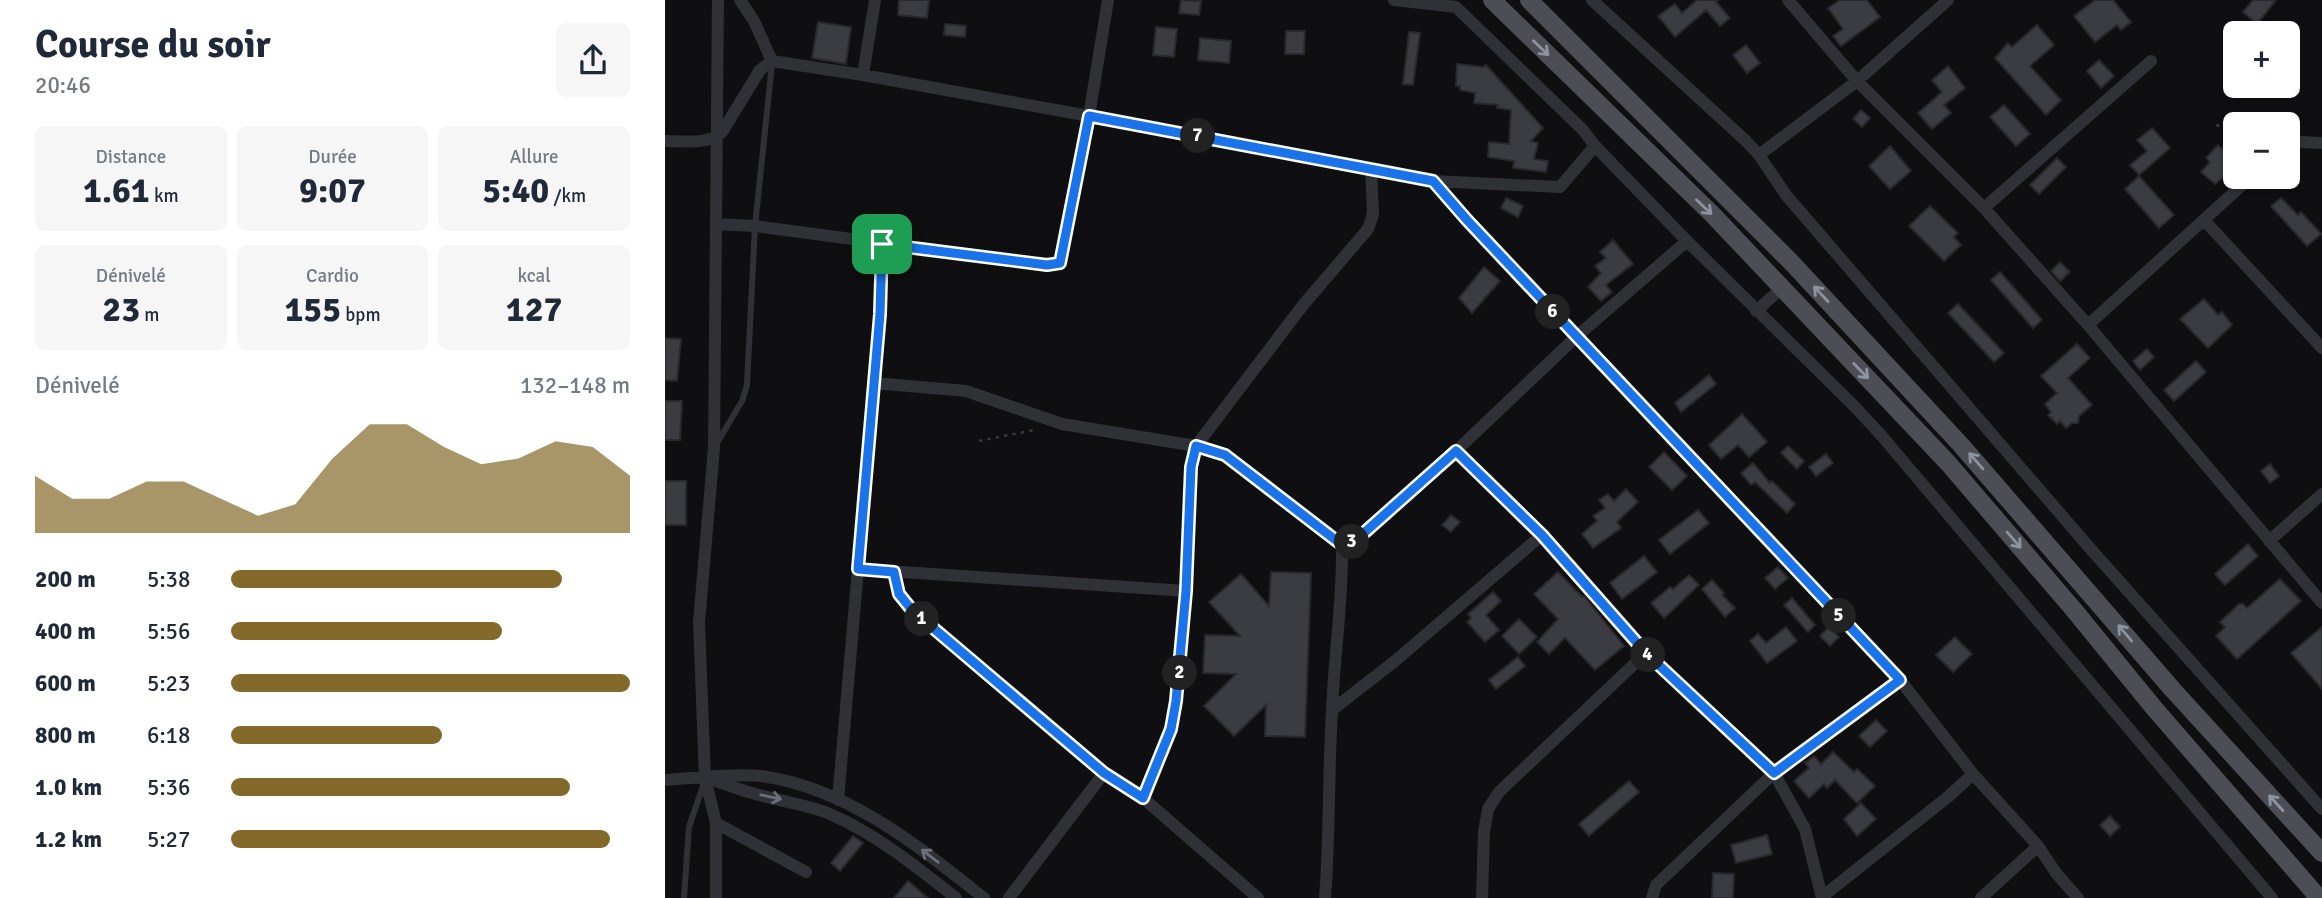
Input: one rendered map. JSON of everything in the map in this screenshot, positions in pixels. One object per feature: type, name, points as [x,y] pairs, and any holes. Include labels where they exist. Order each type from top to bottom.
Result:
[{"type":"main road","points":[[1492,0],[1712,214],[1948,463],[2154,708],[2319,898]]},
{"type":"main road","points":[[1529,0],[1792,263],[1933,414],[2173,690],[2322,853]]},
{"type":"street","points":[[716,898],[716,823],[705,778],[699,622],[714,448],[718,0]]},
{"type":"street","points":[[863,75],[875,0]]},
{"type":"street","points":[[716,224],[755,226],[1047,265],[1060,263],[1089,116],[1108,0]]},
{"type":"street","points":[[1394,0],[1453,4],[1583,130],[1595,146],[1687,241],[1855,407],[2272,898]]},
{"type":"street","points":[[1592,0],[1759,155],[1787,195],[1982,422],[2322,809]]},
{"type":"street","points":[[1789,0],[1857,81],[1984,208],[2088,325],[2322,603]]},
{"type":"street","points":[[1759,155],[1857,81],[1948,0]]},
{"type":"street","points":[[743,1],[772,61]]},
{"type":"street","points":[[665,141],[701,141],[716,138],[760,70],[772,61],[1089,116],[1433,181],[1560,187],[1595,146]]},
{"type":"street","points":[[1984,208],[2151,61]]},
{"type":"street","points":[[2300,142],[2322,143]]},
{"type":"street","points":[[1143,798],[1171,729],[1181,657],[1191,467],[1196,446],[1303,305],[1368,229],[1373,214],[1371,169]]},
{"type":"street","points":[[1433,181],[1576,337],[1900,680],[1973,774],[2038,846],[2056,873],[2078,898]]},
{"type":"street","points":[[2088,325],[2238,189]]},
{"type":"street","points":[[2204,220],[2322,348]]},
{"type":"street","points":[[1342,545],[1356,540],[1456,451],[1576,337],[1687,241]]},
{"type":"street","points":[[838,800],[880,314],[882,244]]},
{"type":"street","points":[[1756,311],[1782,288]]},
{"type":"street","points":[[874,383],[966,391],[1062,424],[1196,446],[1225,455],[1342,545]]},
{"type":"street","points":[[1456,451],[1542,535],[1646,653],[1774,773],[1805,829],[1822,897],[1973,774]]},
{"type":"street","points":[[2269,541],[2322,494]]},
{"type":"street","points":[[1332,710],[1395,661],[1542,535]]},
{"type":"street","points":[[1325,898],[1342,545]]},
{"type":"street","points":[[858,569],[1186,591]]},
{"type":"street","points":[[894,572],[899,594],[912,610],[1104,773],[1143,798],[1258,898]]},
{"type":"street","points":[[1482,898],[1484,832],[1488,809],[1499,792],[1646,653]]},
{"type":"street","points":[[1652,898],[1656,885],[1774,773],[1900,680]]},
{"type":"street","points":[[1009,898],[1104,773]]},
{"type":"street","points":[[665,780],[759,776],[795,783],[887,824],[984,898]]},
{"type":"street","points":[[705,778],[830,814],[875,838],[956,898]]},
{"type":"street","points":[[716,823],[806,872]]},
{"type":"street","points":[[1981,898],[2038,846]]},
{"type":"lane","points":[[714,448],[742,401],[747,385],[755,226],[772,61]]},
{"type":"lane","points":[[684,898],[689,827],[705,778]]},
{"type":"path","points":[[2216,125],[2223,127]]},
{"type":"path","points":[[979,441],[1062,424]]},
{"type":"building","points":[[899,0],[929,0],[927,18],[898,15]]},
{"type":"building","points":[[1181,0],[1201,1],[1199,15],[1179,13]]},
{"type":"building","points":[[1697,0],[1718,0],[1716,2],[1730,18],[1720,26],[1706,10],[1675,37],[1658,16],[1675,4],[1682,13]]},
{"type":"building","points":[[1840,0],[1867,0],[1880,17],[1841,46],[1833,36],[1843,29],[1828,8]]},
{"type":"building","points":[[2095,0],[2113,0],[2131,22],[2121,30],[2117,25],[2095,42],[2074,16]]},
{"type":"building","points":[[2253,0],[2276,0],[2259,21],[2254,21],[2243,12]]},
{"type":"building","points":[[818,22],[851,27],[846,64],[812,58]]},
{"type":"building","points":[[945,24],[966,26],[965,37],[944,35]]},
{"type":"building","points":[[2037,25],[2054,45],[2030,66],[2061,100],[2046,115],[1995,58],[2008,43],[2012,47]]},
{"type":"building","points":[[1156,27],[1177,29],[1174,57],[1153,55]]},
{"type":"building","points":[[1286,31],[1305,31],[1304,54],[1285,54]]},
{"type":"building","points":[[1409,32],[1420,33],[1413,85],[1403,84]]},
{"type":"building","points":[[1200,38],[1231,41],[1229,63],[1198,60]]},
{"type":"building","points":[[1746,45],[1760,63],[1747,73],[1733,55]]},
{"type":"building","points":[[2099,60],[2114,76],[2101,88],[2087,71]]},
{"type":"building","points":[[1457,64],[1483,67],[1486,65],[1543,128],[1531,141],[1538,143],[1534,159],[1548,161],[1546,172],[1513,168],[1514,161],[1488,157],[1489,142],[1509,144],[1511,110],[1497,108],[1498,105],[1474,103],[1475,93],[1460,90],[1460,86],[1456,86]]},
{"type":"building","points":[[1948,66],[1965,88],[1944,105],[1951,113],[1932,129],[1918,113],[1942,92],[1932,80]]},
{"type":"building","points":[[2004,105],[2030,134],[2016,146],[1990,117]]},
{"type":"building","points":[[1861,110],[1870,118],[1862,127],[1853,119]]},
{"type":"building","points":[[2152,128],[2170,148],[2139,175],[2130,165],[2147,151],[2137,140]]},
{"type":"building","points":[[2218,145],[2223,149],[2223,177],[2215,184],[2201,172],[2210,162],[2206,158]]},
{"type":"building","points":[[1890,146],[1911,171],[1890,189],[1869,166]]},
{"type":"building","points":[[2057,158],[2066,167],[2039,194],[2030,185]]},
{"type":"building","points":[[2139,176],[2174,215],[2159,228],[2125,189]]},
{"type":"building","points":[[1506,198],[1523,206],[1518,217],[1501,208]]},
{"type":"building","points":[[2281,198],[2298,215],[2301,212],[2321,234],[2307,246],[2271,206]]},
{"type":"building","points":[[1930,206],[1958,233],[1954,237],[1961,245],[1944,261],[1909,226]]},
{"type":"building","points":[[1613,240],[1633,264],[1606,285],[1612,292],[1601,301],[1588,287],[1601,273],[1595,266],[1606,258],[1600,252]]},
{"type":"building","points":[[2060,262],[2070,272],[2060,281],[2051,271]]},
{"type":"building","points":[[1484,267],[1500,281],[1472,313],[1459,298]]},
{"type":"building","points":[[2000,272],[2042,320],[2033,328],[1991,280]]},
{"type":"building","points":[[2204,299],[2218,315],[2222,312],[2232,325],[2208,348],[2180,319]]},
{"type":"building","points":[[1958,304],[2004,353],[1994,362],[1948,313]]},
{"type":"building","points":[[665,338],[681,339],[677,381],[665,380]]},
{"type":"building","points":[[2077,344],[2090,358],[2068,378],[2092,405],[2079,416],[2078,423],[2072,423],[2066,428],[2060,421],[2057,424],[2048,415],[2051,412],[2045,404],[2057,393],[2041,376]]},
{"type":"building","points":[[2147,349],[2154,357],[2140,370],[2133,361]]},
{"type":"building","points":[[2196,361],[2206,372],[2174,401],[2164,390]]},
{"type":"building","points":[[1709,375],[1716,384],[1681,412],[1675,403]]},
{"type":"building","points":[[665,401],[682,401],[680,440],[665,440]]},
{"type":"building","points":[[1742,414],[1767,442],[1749,457],[1738,445],[1721,459],[1709,445]]},
{"type":"building","points":[[1788,446],[1804,461],[1797,469],[1781,453]]},
{"type":"building","points":[[1664,452],[1687,476],[1672,490],[1649,467]]},
{"type":"building","points":[[1826,454],[1833,463],[1816,476],[1809,467]]},
{"type":"building","points":[[1753,463],[1770,483],[1772,481],[1795,504],[1787,513],[1755,482],[1751,485],[1741,473]]},
{"type":"building","points":[[2270,464],[2279,476],[2270,483],[2261,471]]},
{"type":"building","points":[[665,481],[686,481],[686,525],[665,525]]},
{"type":"building","points":[[1626,489],[1638,502],[1617,522],[1621,528],[1593,548],[1582,534],[1597,521],[1593,516],[1605,508],[1599,500],[1608,494],[1614,501]]},
{"type":"building","points":[[1698,510],[1709,523],[1670,554],[1659,540]]},
{"type":"building","points":[[1451,515],[1460,522],[1451,532],[1442,525]]},
{"type":"building","points":[[2248,544],[2258,556],[2225,585],[2215,574]]},
{"type":"building","points":[[1644,556],[1657,572],[1622,599],[1610,583]]},
{"type":"building","points":[[1778,567],[1788,578],[1775,589],[1765,578]]},
{"type":"building","points":[[1271,572],[1311,573],[1305,737],[1265,736],[1266,705],[1234,736],[1204,706],[1236,674],[1203,673],[1205,635],[1240,636],[1209,602],[1241,574],[1269,606]]},
{"type":"building","points":[[1558,572],[1584,596],[1624,646],[1595,670],[1565,638],[1549,654],[1537,642],[1558,619],[1534,594]]},
{"type":"building","points":[[1689,575],[1699,585],[1664,618],[1651,603]]},
{"type":"building","points":[[2280,579],[2301,601],[2237,659],[2216,636],[2225,627],[2220,622],[2239,604],[2247,608]]},
{"type":"building","points":[[1712,580],[1735,608],[1725,617],[1702,589]]},
{"type":"building","points":[[1493,592],[1501,601],[1486,615],[1499,630],[1485,642],[1467,622],[1471,618],[1468,614]]},
{"type":"building","points":[[1792,598],[1815,625],[1808,632],[1784,605]]},
{"type":"building","points":[[1519,619],[1537,637],[1519,654],[1502,636]]},
{"type":"building","points":[[1786,627],[1797,641],[1767,663],[1750,641],[1758,634],[1766,643]]},
{"type":"building","points":[[1829,627],[1839,637],[1830,646],[1820,636]]},
{"type":"building","points":[[2322,627],[2322,689],[2291,653]]},
{"type":"building","points":[[1955,637],[1972,654],[1953,672],[1936,655]]},
{"type":"building","points":[[1518,657],[1525,666],[1496,689],[1489,680]]},
{"type":"building","points":[[1876,720],[1887,731],[1870,747],[1859,736]]},
{"type":"building","points":[[1833,752],[1854,772],[1857,769],[1875,786],[1857,803],[1835,780],[1827,788],[1824,784],[1809,798],[1794,781],[1809,768],[1805,763],[1814,756],[1821,764]]},
{"type":"building","points":[[1629,781],[1639,792],[1589,836],[1579,824]]},
{"type":"building","points":[[1861,803],[1876,819],[1857,836],[1844,819]]},
{"type":"building","points":[[2110,816],[2120,827],[2110,836],[2100,825]]},
{"type":"building","points":[[1767,835],[1772,854],[1736,863],[1731,845]]},
{"type":"building","points":[[853,836],[863,843],[840,871],[831,863]]},
{"type":"building","points":[[1713,873],[1734,874],[1733,898],[1712,898]]},
{"type":"building","points":[[908,881],[928,898],[894,898]]},
{"type":"route","points":[[1089,116],[1433,181],[1735,507],[1900,680],[1774,773],[1646,653],[1542,535],[1456,451],[1356,540],[1342,545],[1225,455],[1196,446],[1191,467],[1186,591],[1176,701],[1171,729],[1143,798],[1104,773],[912,610],[899,594],[894,572],[858,569],[880,314],[882,244],[1047,265],[1060,263],[1089,116]]}]
